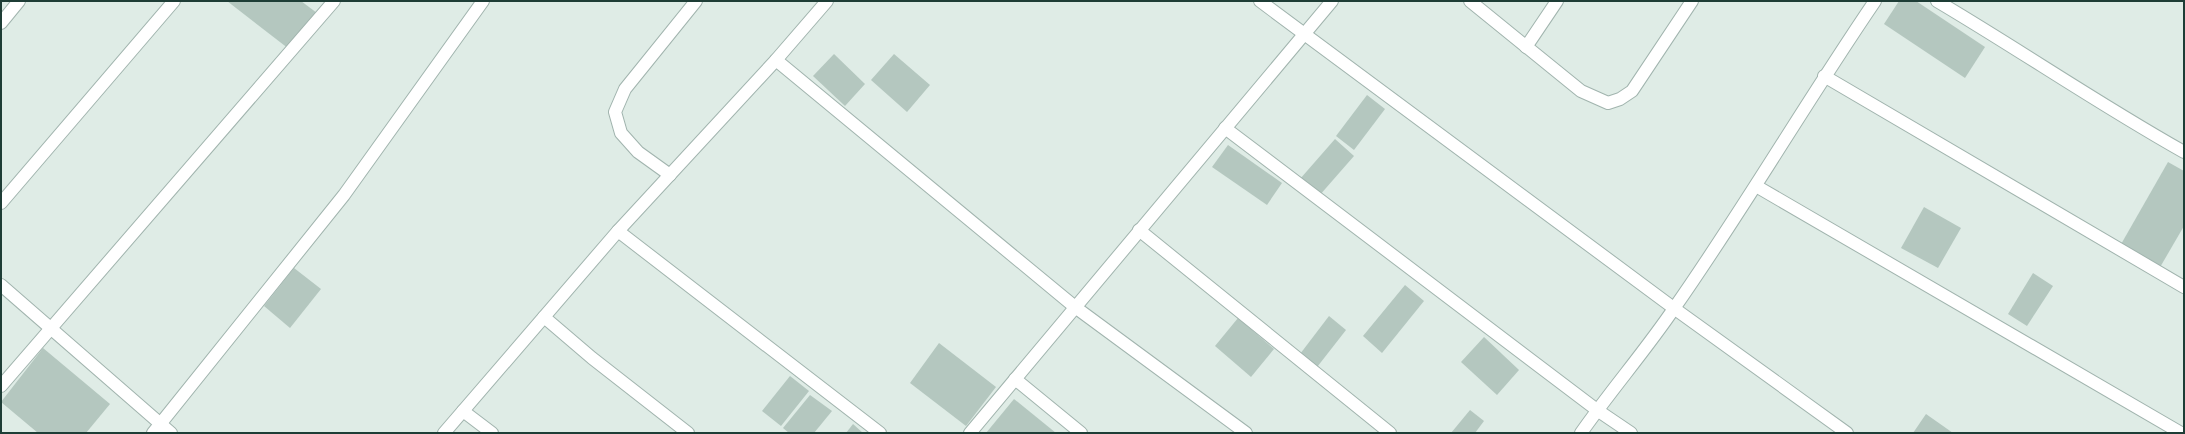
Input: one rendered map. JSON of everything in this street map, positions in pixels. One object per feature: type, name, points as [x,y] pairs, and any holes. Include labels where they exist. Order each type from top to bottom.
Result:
[{"type":"street","points":[[1,23],[19,1]]},
{"type":"street","points":[[1,203],[174,1]]},
{"type":"street","points":[[1,386],[334,1]]},
{"type":"street","points":[[157,429],[344,195],[483,1]]},
{"type":"street","points":[[670,175],[638,152],[621,133],[615,112],[625,89],[696,1]]},
{"type":"street","points":[[444,433],[618,231],[776,60],[827,1]]},
{"type":"street","points":[[1260,1],[1675,309],[1847,433]]},
{"type":"street","points":[[970,433],[1332,1]]},
{"type":"street","points":[[1470,1],[1581,91],[1608,103],[1620,99],[1632,91],[1692,1]]},
{"type":"street","points":[[1526,47],[1557,1]]},
{"type":"street","points":[[1581,433],[1675,309],[1756,186],[1824,76],[1875,1]]},
{"type":"street","points":[[1937,1],[2011,44],[2086,94],[2184,152]]},
{"type":"street","points":[[776,60],[1076,307],[1246,433]]},
{"type":"street","points":[[1824,76],[2184,287]]},
{"type":"street","points":[[1225,128],[1597,410],[1631,433]]},
{"type":"street","points":[[1756,186],[2181,433]]},
{"type":"street","points":[[1139,230],[1390,433]]},
{"type":"street","points":[[618,231],[880,433]]},
{"type":"street","points":[[1,285],[157,429],[171,433]]},
{"type":"street","points":[[544,317],[592,358],[688,433]]},
{"type":"street","points":[[1015,379],[1081,433]]},
{"type":"street","points":[[463,411],[492,433]]},
{"type":"building","points":[[227,1],[301,1],[317,13],[289,49]]},
{"type":"building","points":[[1899,1],[1916,1],[1985,47],[1965,78],[1884,24]]},
{"type":"building","points":[[834,54],[865,84],[845,106],[813,76]]},
{"type":"building","points":[[894,54],[930,85],[907,112],[871,80]]},
{"type":"building","points":[[1367,95],[1385,109],[1354,150],[1336,136]]},
{"type":"building","points":[[1335,139],[1354,156],[1319,196],[1300,179]]},
{"type":"building","points":[[1228,145],[1282,183],[1267,205],[1212,167]]},
{"type":"building","points":[[2168,162],[2184,171],[2184,226],[2159,269],[2120,246]]},
{"type":"building","points":[[1924,207],[1961,228],[1938,268],[1901,248]]},
{"type":"building","points":[[294,268],[321,289],[290,328],[264,306]]},
{"type":"building","points":[[2033,273],[2053,286],[2027,326],[2008,314]]},
{"type":"building","points":[[1405,285],[1424,301],[1382,353],[1363,336]]},
{"type":"building","points":[[1329,316],[1346,330],[1314,371],[1297,358]]},
{"type":"building","points":[[1238,318],[1274,349],[1251,377],[1215,346]]},
{"type":"building","points":[[1484,337],[1519,370],[1497,395],[1461,362]]},
{"type":"building","points":[[939,343],[996,387],[966,426],[910,383]]},
{"type":"building","points":[[43,348],[110,404],[86,433],[38,433],[1,402]]},
{"type":"building","points":[[790,376],[809,391],[781,426],[762,411]]},
{"type":"building","points":[[810,395],[832,411],[814,433],[789,433],[783,428]]},
{"type":"building","points":[[1014,399],[1056,433],[986,433]]},
{"type":"building","points":[[1470,410],[1484,421],[1475,433],[1451,433]]},
{"type":"building","points":[[1926,414],[1953,433],[1913,433]]},
{"type":"building","points":[[853,424],[863,433],[846,433]]}]
